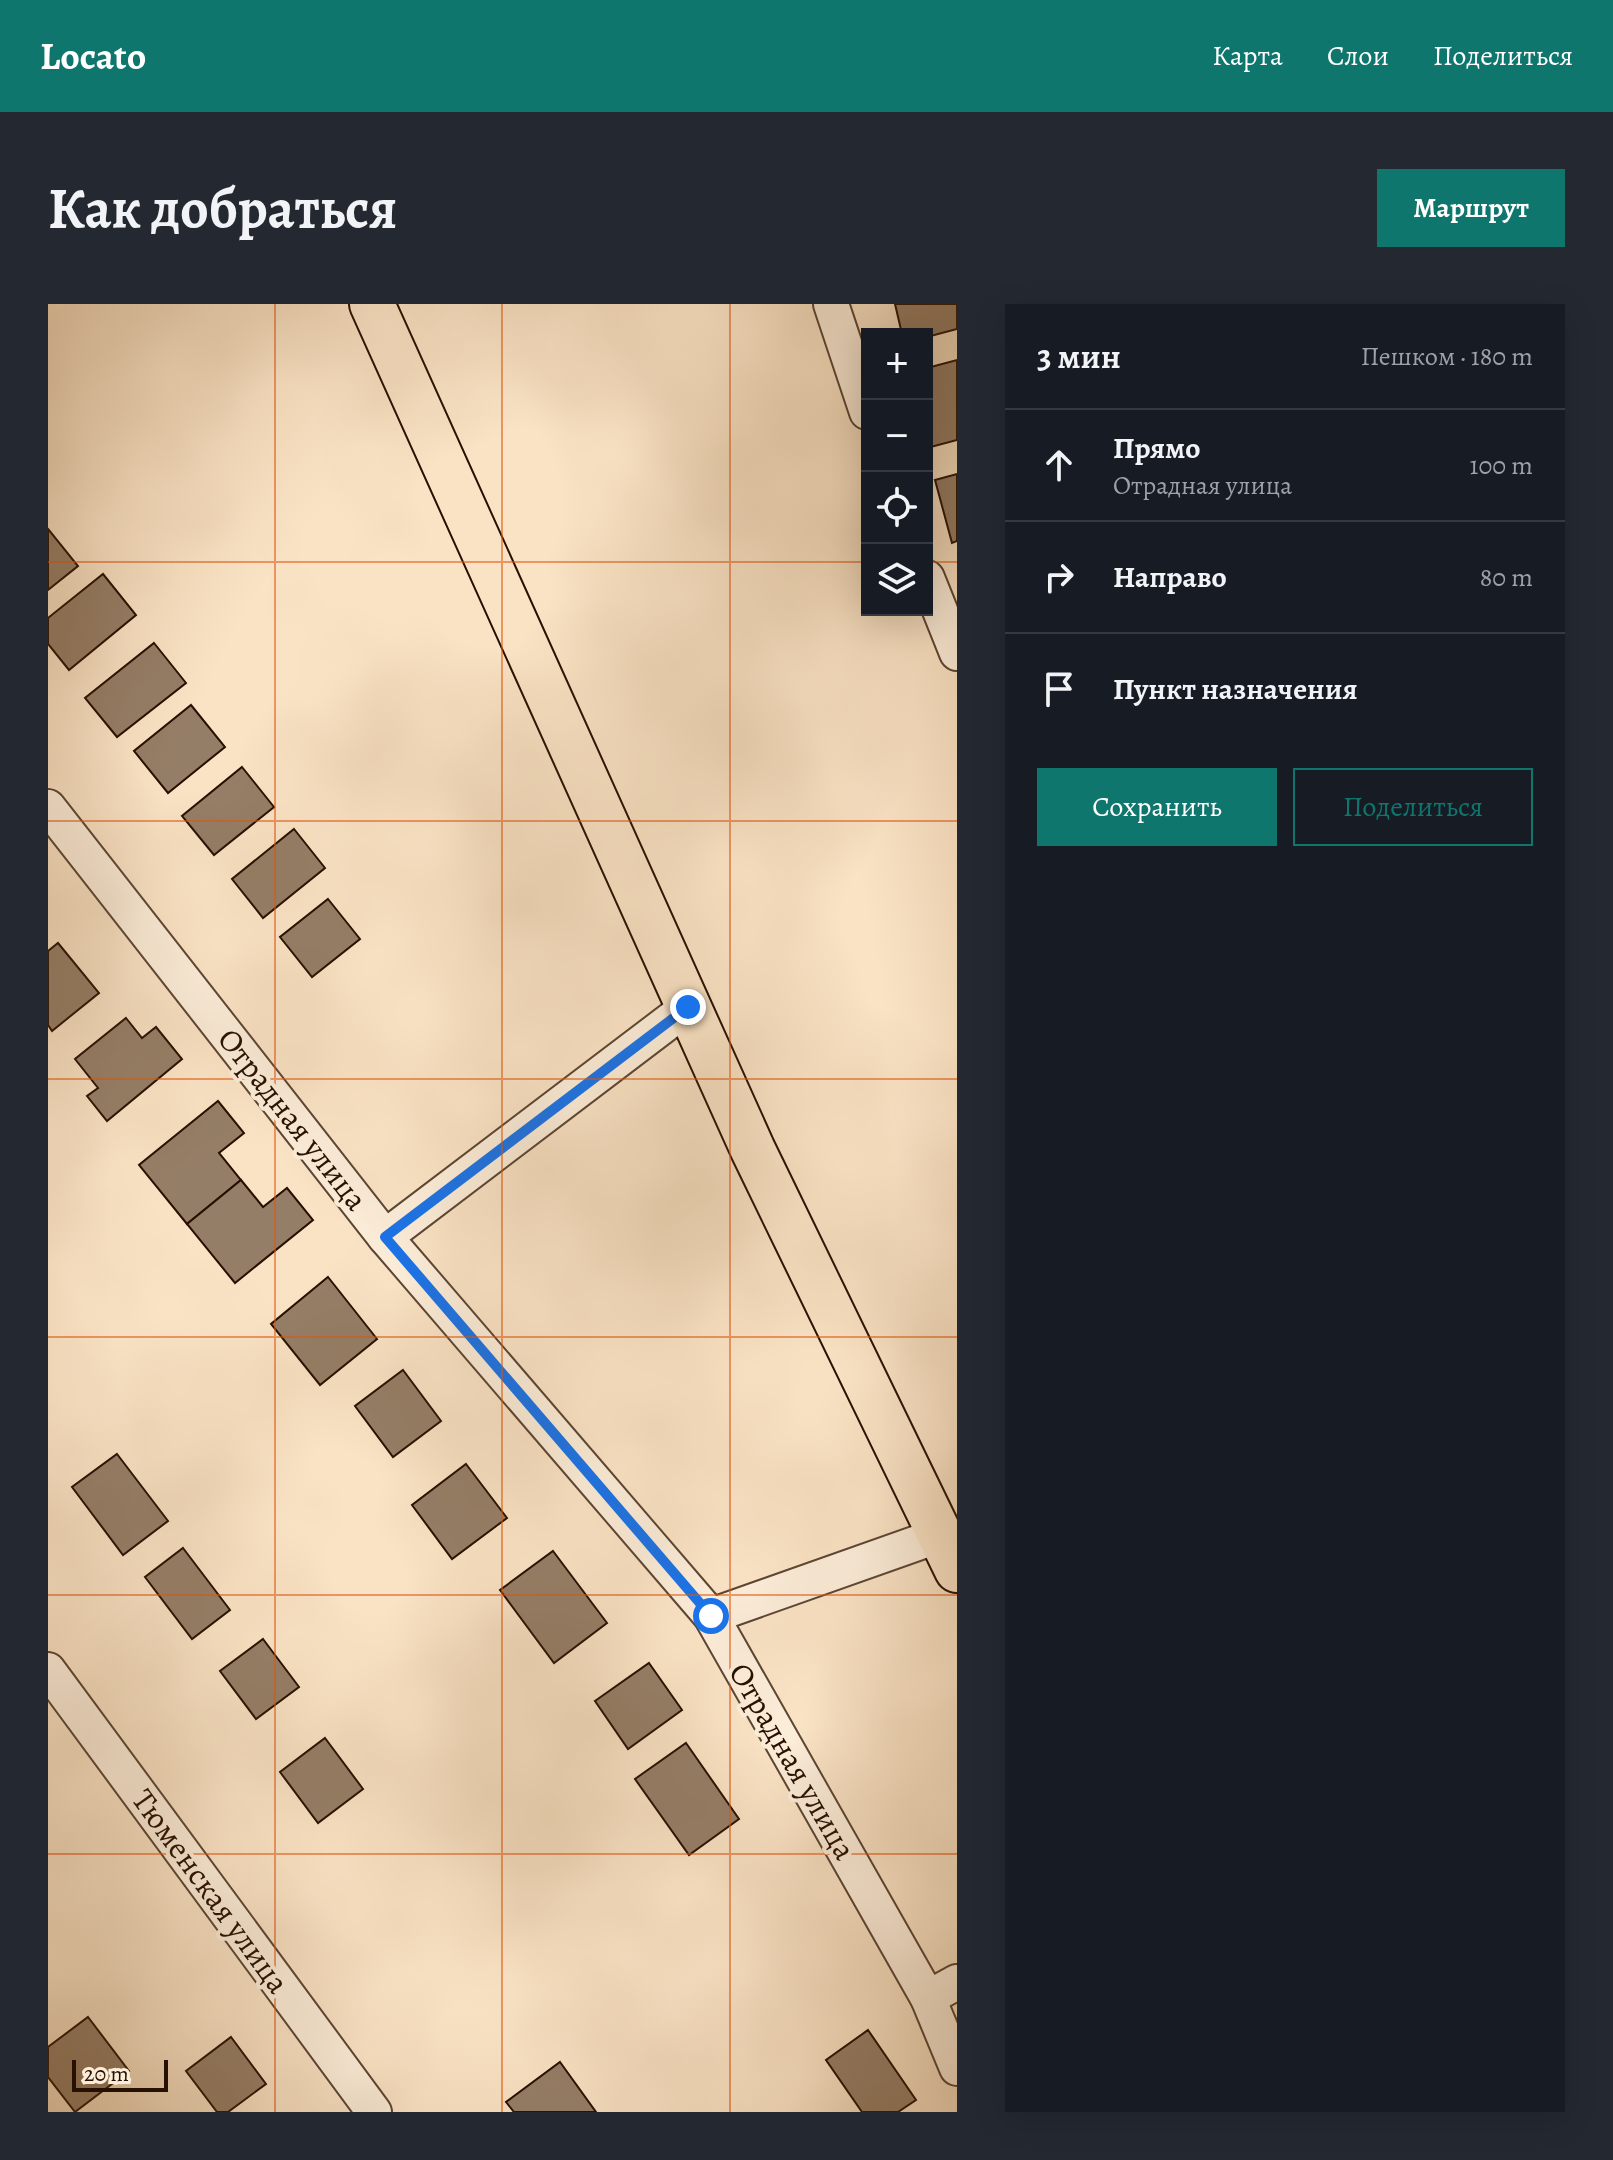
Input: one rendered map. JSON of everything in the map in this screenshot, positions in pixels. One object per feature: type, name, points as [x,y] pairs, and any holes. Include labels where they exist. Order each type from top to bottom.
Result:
[{"type":"main road","points":[[372,304],[753,1150],[949,1552]]},
{"type":"street","points":[[831,304],[863,400]]},
{"type":"street","points":[[933,593],[957,653]]},
{"type":"street","name":"Отрадная улица","points":[[48,807],[385,1237],[711,1616],[943,1990],[957,2068]]},
{"type":"street","points":[[385,1237],[688,1007]]},
{"type":"street","points":[[711,1616],[949,1552]]},
{"type":"street","name":"Тюменская улица","points":[[48,1670],[374,2112]]},
{"type":"building","points":[[895,304],[957,304],[957,329],[933,335],[933,328],[901,328]]},
{"type":"building","points":[[957,360],[957,440],[933,446],[933,400],[933,366]]},
{"type":"building","points":[[957,474],[957,541],[952,543],[935,480]]},
{"type":"building","points":[[48,529],[78,566],[48,590]]},
{"type":"building","points":[[103,574],[136,615],[69,670],[48,644],[48,618]]},
{"type":"building","points":[[154,643],[186,683],[117,737],[85,698]]},
{"type":"building","points":[[191,705],[225,747],[168,793],[134,751]]},
{"type":"building","points":[[242,767],[274,807],[214,855],[182,816]]},
{"type":"building","points":[[294,829],[325,868],[263,918],[232,879]]},
{"type":"building","points":[[328,899],[360,939],[312,977],[280,937]]},
{"type":"building","points":[[58,943],[99,993],[52,1031],[48,1025],[48,951]]},
{"type":"building","points":[[126,1018],[142,1038],[156,1027],[182,1059],[107,1121],[87,1096],[98,1088],[75,1059]]},
{"type":"building","points":[[218,1101],[244,1133],[219,1153],[241,1180],[187,1224],[139,1165]]},
{"type":"building","points":[[241,1180],[263,1207],[287,1188],[313,1220],[235,1283],[187,1224]]},
{"type":"building","points":[[328,1277],[377,1339],[320,1385],[271,1324]]},
{"type":"building","points":[[403,1370],[441,1421],[393,1457],[355,1406]]},
{"type":"building","points":[[117,1454],[168,1521],[123,1555],[72,1487]]},
{"type":"building","points":[[466,1464],[507,1518],[452,1559],[412,1505]]},
{"type":"building","points":[[183,1548],[230,1610],[192,1639],[145,1577]]},
{"type":"building","points":[[553,1551],[607,1623],[554,1663],[500,1590]]},
{"type":"building","points":[[263,1639],[299,1687],[256,1719],[220,1671]]},
{"type":"building","points":[[649,1663],[682,1710],[628,1749],[595,1701]]},
{"type":"building","points":[[325,1738],[363,1789],[318,1823],[280,1772]]},
{"type":"building","points":[[686,1743],[739,1819],[689,1855],[635,1779]]},
{"type":"building","points":[[88,2017],[129,2071],[75,2112],[48,2077],[48,2047]]},
{"type":"building","points":[[868,2030],[916,2100],[898,2112],[862,2112],[826,2060]]},
{"type":"building","points":[[231,2037],[266,2084],[228,2112],[217,2112],[186,2071]]},
{"type":"building","points":[[560,2062],[596,2112],[514,2112],[506,2102]]},
{"type":"route","points":[[688,1007],[385,1237],[711,1616]]}]
